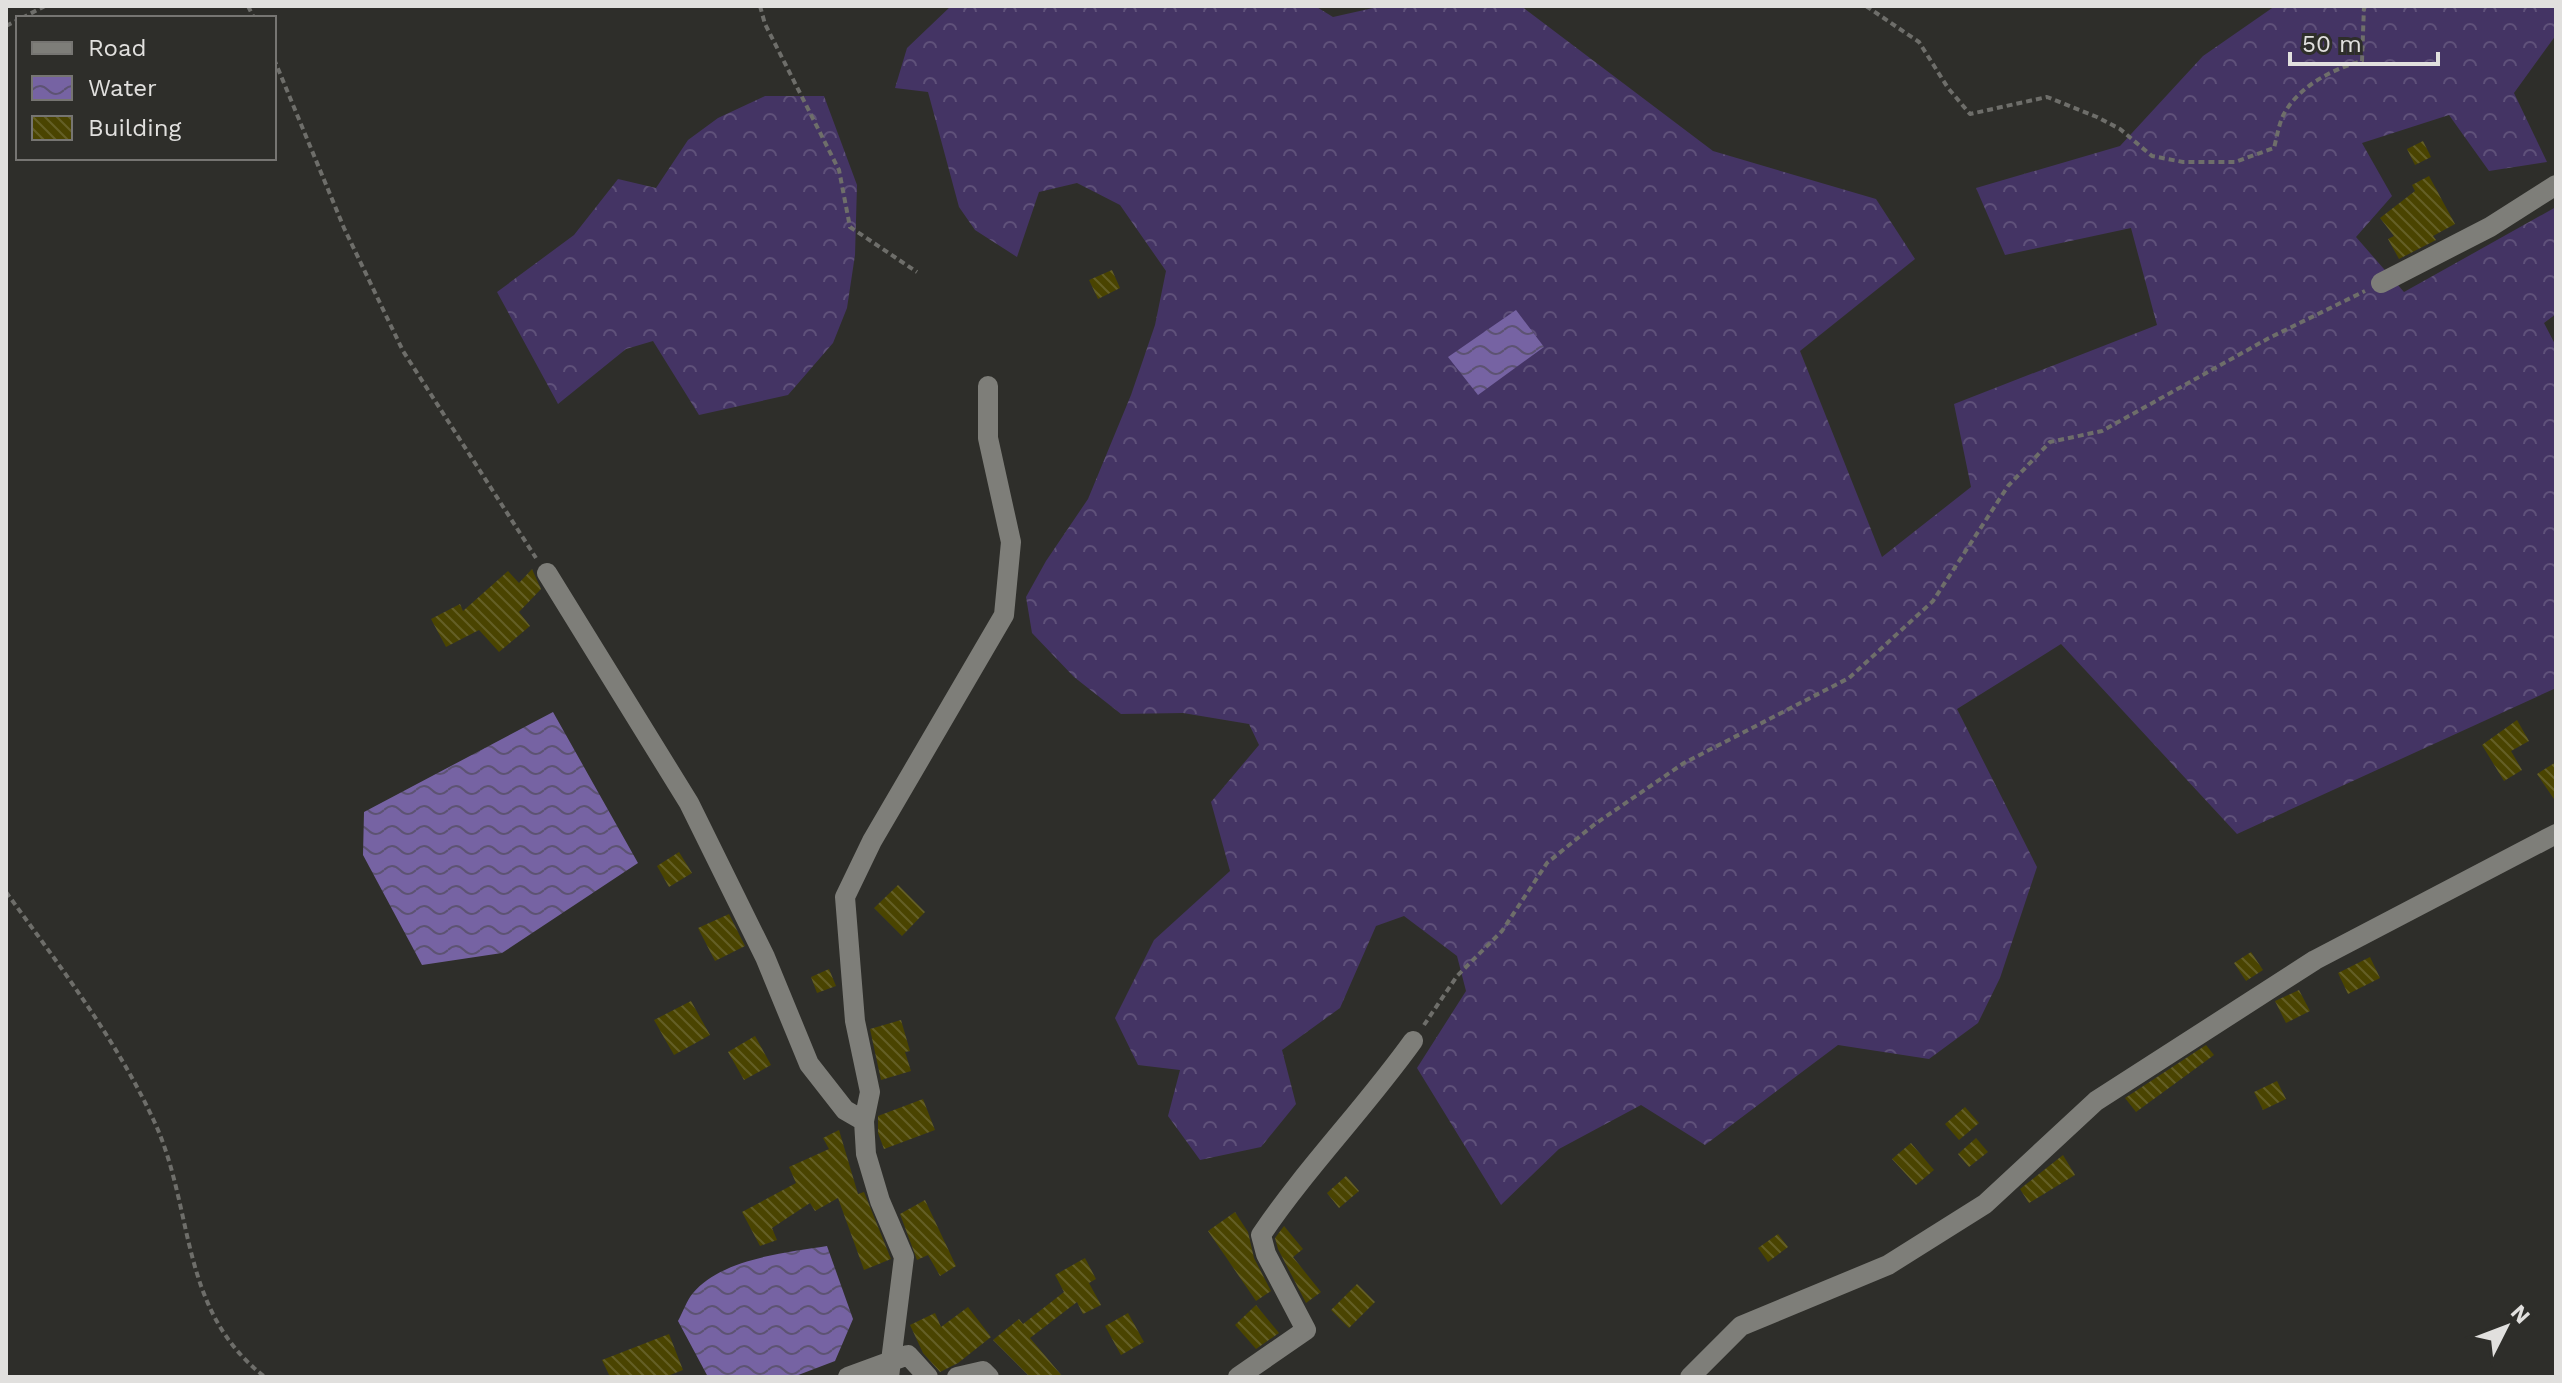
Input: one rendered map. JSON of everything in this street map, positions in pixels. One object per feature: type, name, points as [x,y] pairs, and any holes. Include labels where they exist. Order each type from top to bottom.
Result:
[{"type":"street","points":[[2381,283],[2490,227],[2556,185]]},
{"type":"street","points":[[889,1377],[904,1257],[880,1201],[866,1154],[864,1121],[870,1092],[855,1021],[845,897],[872,841],[1004,615],[1011,542],[988,438],[988,386]]},
{"type":"street","points":[[547,573],[689,803],[765,957],[809,1064],[845,1110],[864,1121]]},
{"type":"street","points":[[1690,1377],[1741,1326],[1888,1265],[1985,1204],[2096,1101],[2315,960],[2556,834]]},
{"type":"street","points":[[1238,1377],[1306,1330],[1266,1254],[1261,1235],[1291,1191],[1367,1104],[1413,1041]]},
{"type":"street","points":[[848,1377],[908,1355],[928,1377]]},
{"type":"street","points":[[957,1377],[983,1371],[989,1377]]},
{"type":"path","points":[[26,16],[45,6]]},
{"type":"path","points":[[760,6],[765,24],[839,170],[850,227],[917,272]]},
{"type":"path","points":[[1866,6],[1919,42],[1948,88],[1970,114],[2047,97],[2120,129],[2152,156],[2183,162],[2235,162],[2274,148],[2284,113],[2307,87],[2340,67],[2362,61],[2364,6]]},
{"type":"path","points":[[276,64],[344,228],[403,351],[492,493],[547,573]]},
{"type":"path","points":[[1413,1041],[1457,976],[1502,931],[1547,863],[1595,824],[1684,763],[1849,678],[1933,601],[2008,486],[2050,442],[2102,431],[2269,338],[2381,283]]},
{"type":"path","points":[[6,892],[91,1011],[155,1122],[177,1192],[196,1273],[219,1326],[265,1377]]},
{"type":"green space","points":[[951,6],[1315,6],[1333,17],[1382,6],[1521,6],[1713,151],[1876,199],[1915,259],[1800,351],[1882,557],[1971,487],[1954,404],[2157,325],[2131,228],[2005,255],[1976,188],[2120,146],[2203,56],[2275,6],[2556,6],[2556,35],[2514,93],[2547,162],[2489,171],[2449,115],[2362,143],[2392,196],[2356,237],[2404,292],[2556,207],[2556,314],[2544,323],[2556,346],[2556,688],[2237,834],[2061,644],[1957,709],[2037,867],[2000,978],[1978,1023],[1929,1059],[1838,1045],[1705,1145],[1641,1105],[1559,1149],[1501,1205],[1417,1068],[1466,991],[1457,956],[1404,916],[1376,926],[1340,1008],[1282,1050],[1296,1104],[1261,1147],[1200,1160],[1168,1116],[1180,1070],[1138,1065],[1115,1018],[1154,940],[1230,871],[1211,802],[1259,745],[1249,724],[1183,713],[1121,714],[1074,677],[1032,633],[1026,597],[1088,499],[1131,395],[1155,325],[1166,271],[1120,205],[1077,183],[1039,192],[1017,257],[975,230],[959,207],[928,92],[895,88],[907,48]]},
{"type":"green space","points":[[765,96],[824,96],[857,185],[855,255],[847,308],[833,343],[788,395],[699,415],[653,341],[626,349],[558,404],[497,292],[574,235],[618,179],[656,188],[688,140],[718,118]]},
{"type":"water","points":[[1516,310],[1544,347],[1478,395],[1448,357]]},
{"type":"water","points":[[553,712],[638,863],[502,953],[422,965],[363,855],[364,812]]},
{"type":"water","points":[[827,1246],[853,1319],[835,1361],[793,1377],[708,1377],[678,1321],[693,1293],[706,1281],[738,1265]]},
{"type":"building","points":[[2423,141],[2431,157],[2415,165],[2407,149]]},
{"type":"building","points":[[2429,176],[2455,224],[2433,236],[2436,240],[2399,259],[2388,239],[2394,236],[2380,218],[2415,191],[2412,185]]},
{"type":"building","points":[[1112,270],[1120,288],[1098,299],[1089,280]]},
{"type":"building","points":[[532,569],[541,589],[519,612],[530,626],[499,652],[479,630],[446,647],[431,619],[460,604],[463,611],[508,571],[519,583]]},
{"type":"building","points":[[2517,720],[2529,741],[2511,751],[2522,770],[2504,781],[2482,745]]},
{"type":"building","points":[[2556,762],[2556,802],[2537,774]]},
{"type":"building","points":[[679,852],[692,873],[669,887],[657,866]]},
{"type":"building","points":[[898,885],[925,912],[902,936],[874,908]]},
{"type":"building","points":[[729,914],[745,946],[715,961],[698,928]]},
{"type":"building","points":[[2251,952],[2263,970],[2246,981],[2234,963]]},
{"type":"building","points":[[2370,957],[2380,978],[2348,994],[2338,973]]},
{"type":"building","points":[[829,969],[836,986],[817,993],[811,977]]},
{"type":"building","points":[[2299,990],[2310,1011],[2286,1023],[2275,1001]]},
{"type":"building","points":[[691,1001],[710,1035],[674,1055],[654,1020]]},
{"type":"building","points":[[901,1020],[910,1051],[905,1052],[911,1071],[881,1080],[870,1029]]},
{"type":"building","points":[[755,1036],[771,1065],[744,1080],[728,1052]]},
{"type":"building","points":[[2206,1045],[2214,1055],[2136,1112],[2125,1098]]},
{"type":"building","points":[[2277,1081],[2286,1099],[2263,1110],[2254,1092]]},
{"type":"building","points":[[923,1099],[935,1130],[884,1149],[878,1133],[878,1116]]},
{"type":"building","points":[[1965,1107],[1979,1123],[1959,1140],[1945,1124]]},
{"type":"building","points":[[839,1130],[858,1194],[864,1192],[891,1259],[864,1270],[838,1198],[815,1211],[810,1203],[772,1228],[777,1240],[760,1246],[742,1212],[796,1183],[789,1167],[829,1149],[823,1138]]},
{"type":"building","points":[[1976,1138],[1988,1152],[1969,1167],[1958,1154]]},
{"type":"building","points":[[1911,1143],[1934,1170],[1916,1185],[1892,1159]]},
{"type":"building","points":[[2063,1155],[2075,1175],[2029,1203],[2020,1189]]},
{"type":"building","points":[[1346,1176],[1359,1191],[1339,1208],[1327,1193]]},
{"type":"building","points":[[925,1200],[956,1266],[940,1276],[928,1255],[917,1260],[900,1214]]},
{"type":"building","points":[[1235,1212],[1248,1232],[1254,1258],[1271,1291],[1256,1301],[1208,1231]]},
{"type":"building","points":[[1284,1226],[1303,1249],[1293,1257],[1321,1292],[1306,1303],[1278,1249],[1275,1238]]},
{"type":"building","points":[[1778,1234],[1788,1247],[1768,1262],[1758,1248]]},
{"type":"building","points":[[1085,1258],[1096,1279],[1089,1283],[1101,1305],[1083,1314],[1077,1302],[1030,1338],[1063,1377],[1030,1377],[993,1340],[1019,1319],[1023,1324],[1064,1292],[1055,1275]]},
{"type":"building","points":[[1357,1284],[1375,1302],[1349,1328],[1331,1310]]},
{"type":"building","points":[[1256,1305],[1279,1333],[1256,1349],[1235,1325]]},
{"type":"building","points":[[968,1307],[991,1337],[958,1363],[940,1372],[923,1353],[910,1325],[935,1313],[941,1327]]},
{"type":"building","points":[[1128,1313],[1144,1342],[1121,1355],[1105,1326]]},
{"type":"building","points":[[669,1334],[683,1370],[665,1377],[610,1377],[602,1360]]}]
